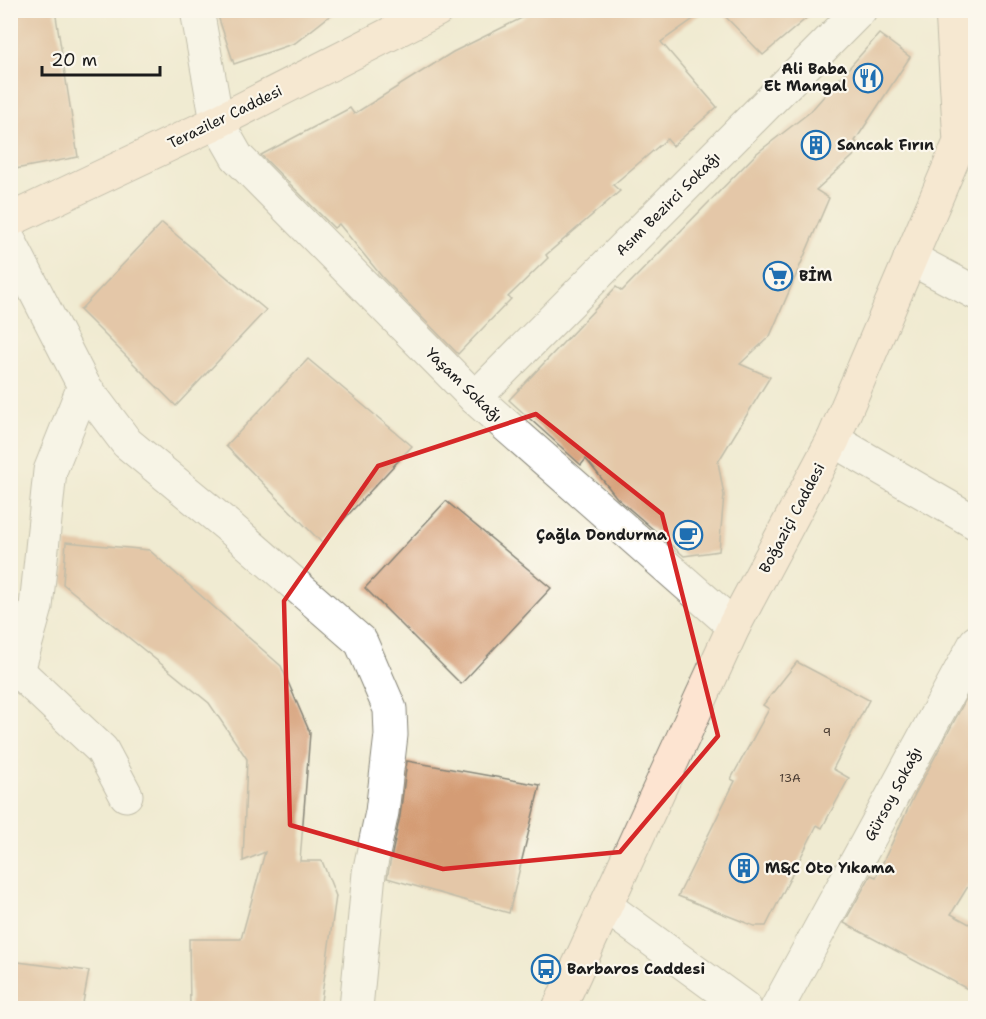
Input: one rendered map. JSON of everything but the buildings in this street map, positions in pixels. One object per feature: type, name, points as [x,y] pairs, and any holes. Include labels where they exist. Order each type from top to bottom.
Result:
[{"type":"main road","name":"Boğaziçi Caddesi","points":[[559,1008],[608,907],[734,626],[833,440],[960,142],[952,10]]},
{"type":"main road","name":"Teraziler Caddesi","points":[[10,220],[217,122],[435,11]]},
{"type":"main road","points":[[960,142],[975,73]]},
{"type":"street","name":"Yaşam Sokağı","points":[[197,10],[217,122],[237,158],[475,398],[734,626]]},
{"type":"street","name":"Asım Bezirci Sokağı","points":[[475,398],[860,10]]},
{"type":"street","points":[[10,243],[84,386],[127,443],[228,525],[361,642],[390,709],[391,735],[382,812],[369,873],[356,1008]]},
{"type":"street","points":[[910,258],[975,292]]},
{"type":"street","points":[[84,386],[50,471],[36,607],[14,673],[102,750],[126,795]]},
{"type":"street","points":[[833,440],[975,523]]},
{"type":"street","name":"Gürsoy Sokağı","points":[[777,1008],[975,642]]},
{"type":"street","points":[[608,907],[745,1008]]},
{"type":"highlighted area","points":[[536,414],[662,514],[718,736],[620,852],[443,869],[290,825],[284,601],[378,466]]},
{"type":"shaded area","points":[[975,200],[976,237],[968,233]]},
{"type":"place","name":"Ali Baba Et Mangal","points":[[868,78]]},
{"type":"place","name":"Sancak Fırın","points":[[816,145]]},
{"type":"place","name":"BİM","points":[[778,276]]},
{"type":"place","name":"Çağla Dondurma","points":[[688,535]]},
{"type":"place","name":"M&C Oto Yıkama","points":[[744,868]]},
{"type":"place","name":"Barbaros Caddesi","points":[[546,969]]}]
